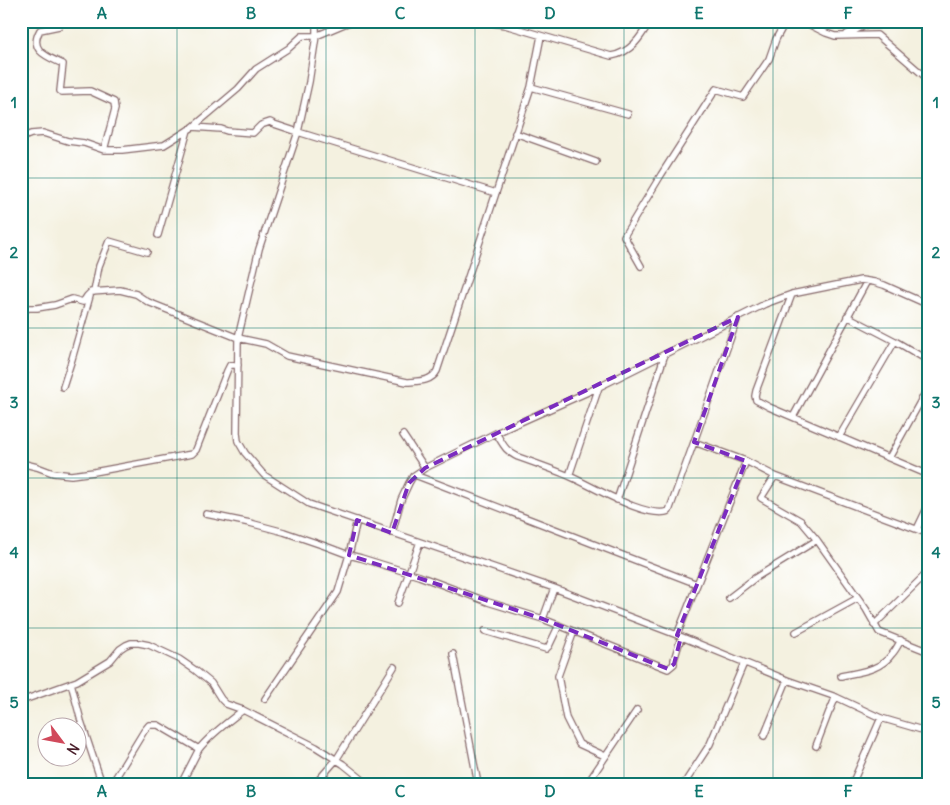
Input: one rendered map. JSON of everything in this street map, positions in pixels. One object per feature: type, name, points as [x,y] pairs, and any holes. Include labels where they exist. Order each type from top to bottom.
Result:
[{"type":"street","points":[[61,21],[59,26],[40,30],[37,46],[42,54],[63,64],[60,91],[90,91],[114,102],[115,109],[104,150]]},
{"type":"street","points":[[316,21],[316,36],[298,132],[259,249],[238,338],[237,433],[238,441],[245,453],[264,475],[309,504],[554,588],[787,680],[836,697],[882,718],[922,730],[929,734]]},
{"type":"street","points":[[21,138],[31,134],[43,134],[84,143],[104,150],[164,145],[191,129],[238,89],[256,69],[289,48],[302,36],[316,36],[342,23],[353,21]]},
{"type":"street","points":[[480,21],[505,25],[611,56],[630,49],[650,21]]},
{"type":"street","points":[[641,266],[624,236],[660,175],[716,89],[743,97],[769,58],[782,28],[782,21]]},
{"type":"street","points":[[796,21],[810,25],[830,35],[877,35],[929,79]]},
{"type":"street","points":[[845,35],[875,21]]},
{"type":"street","points":[[21,310],[55,305],[72,299],[83,302],[92,292],[120,290],[136,294],[148,302],[238,338],[266,344],[287,356],[407,382],[431,378],[436,371],[531,87],[541,36]]},
{"type":"street","points":[[531,87],[628,114]]},
{"type":"street","points":[[191,129],[221,129],[227,132],[252,134],[261,125],[270,122],[496,193]]},
{"type":"street","points":[[158,235],[191,129]]},
{"type":"street","points":[[515,133],[596,162]]},
{"type":"street","points":[[63,387],[99,266],[109,241],[147,252]]},
{"type":"street","points":[[392,533],[406,490],[415,475],[425,468],[496,433],[599,387],[765,304],[792,294],[861,280],[884,285],[929,305]]},
{"type":"street","points":[[793,417],[867,281]]},
{"type":"street","points":[[792,294],[755,396],[756,400],[929,475]]},
{"type":"street","points":[[847,316],[929,361]]},
{"type":"street","points":[[496,433],[510,453],[569,476],[617,500],[655,513],[669,511],[738,317]]},
{"type":"street","points":[[839,437],[895,341]]},
{"type":"street","points":[[617,500],[665,354]]},
{"type":"street","points":[[21,463],[53,473],[71,475],[192,454],[196,450],[226,370],[230,365],[238,364]]},
{"type":"street","points":[[889,458],[929,386]]},
{"type":"street","points":[[569,476],[599,387]]},
{"type":"street","points":[[403,435],[425,468]]},
{"type":"street","points":[[694,442],[746,461],[775,476],[929,534]]},
{"type":"street","points":[[206,514],[284,532],[349,555],[409,573],[488,602],[543,619],[668,669],[674,664],[679,636],[697,584],[746,461]]},
{"type":"street","points":[[415,475],[697,584]]},
{"type":"street","points":[[775,476],[761,498],[801,522],[818,540],[866,609],[879,632],[929,652]]},
{"type":"street","points":[[917,529],[929,504]]},
{"type":"street","points":[[265,699],[338,592],[357,520]]},
{"type":"street","points":[[729,598],[755,578],[818,540]]},
{"type":"street","points":[[398,603],[420,542]]},
{"type":"street","points":[[874,625],[929,571]]},
{"type":"street","points":[[543,619],[554,588]]},
{"type":"street","points":[[796,632],[858,598]]},
{"type":"street","points":[[485,631],[546,649],[559,625]]},
{"type":"street","points":[[574,631],[558,676],[566,718],[579,744],[605,756]]},
{"type":"street","points":[[841,676],[875,668],[884,663],[892,655],[901,640]]},
{"type":"street","points":[[21,701],[77,681],[110,661],[126,645],[138,643],[149,645],[179,659],[211,683],[226,704],[243,710],[316,747],[368,784]]},
{"type":"street","points":[[453,654],[478,784]]},
{"type":"street","points":[[684,784],[710,744],[744,663]]},
{"type":"street","points":[[315,784],[336,760],[394,667]]},
{"type":"street","points":[[764,736],[787,680]]},
{"type":"street","points":[[71,683],[81,721],[102,784]]},
{"type":"street","points":[[816,746],[836,697]]},
{"type":"street","points":[[181,784],[199,748],[243,710]]},
{"type":"street","points":[[587,784],[637,710]]},
{"type":"street","points":[[922,730],[929,711]]},
{"type":"street","points":[[852,784],[882,718]]},
{"type":"street","points":[[111,784],[149,725],[158,725],[199,748]]},
{"type":"highlighted area","points":[[738,317],[694,442],[746,461],[677,635],[681,637],[674,664],[668,669],[543,619],[349,555],[357,520],[392,533],[409,483],[425,468]]}]
